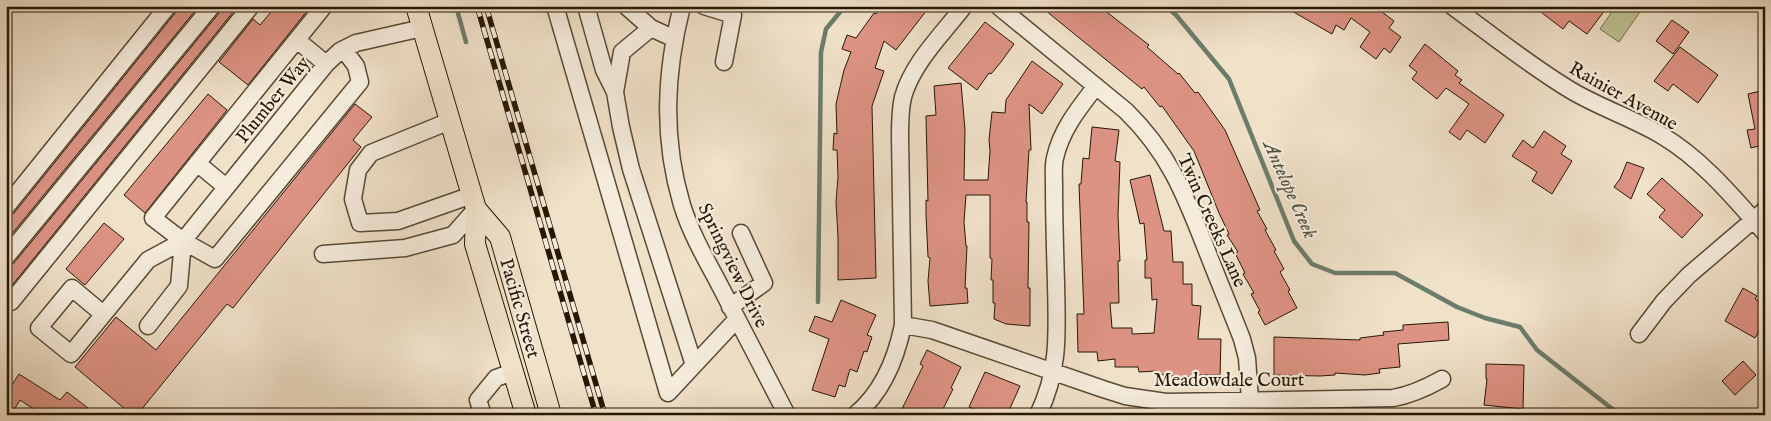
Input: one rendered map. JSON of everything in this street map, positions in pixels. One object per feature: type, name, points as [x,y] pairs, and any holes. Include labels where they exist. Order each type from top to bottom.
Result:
[{"type":"main road","name":"Pacific Street","points":[[416,6],[474,202],[475,244],[526,415]]},
{"type":"main road","name":"Pacific Street","points":[[474,202],[500,237],[551,415]]},
{"type":"main road","points":[[523,314],[516,330],[523,357],[513,372],[531,380],[542,415]]},
{"type":"street","points":[[6,207],[168,6]]},
{"type":"street","points":[[6,257],[212,6]]},
{"type":"street","points":[[6,298],[11,302],[251,6]]},
{"type":"street","points":[[324,6],[153,218],[183,240],[215,259],[360,82],[356,66],[344,50]]},
{"type":"street","points":[[555,6],[668,393],[694,365],[733,313],[764,283],[741,233]]},
{"type":"street","points":[[586,6],[604,70],[616,92]]},
{"type":"street","points":[[626,6],[651,28],[675,39]]},
{"type":"street","name":"Springview Drive","points":[[682,6],[675,39],[667,101],[668,132],[682,205],[692,230],[733,313],[787,415]]},
{"type":"street","points":[[704,6],[733,15],[724,62]]},
{"type":"street","points":[[855,415],[883,382],[899,346],[903,325],[900,117],[903,98],[912,76],[926,54],[964,6]]},
{"type":"street","name":"Twin Creeks Lane","points":[[998,6],[1096,86],[1142,127],[1160,151],[1179,182],[1242,339],[1249,368],[1250,400]]},
{"type":"street","name":"Rainier Avenue","points":[[1452,6],[1510,50],[1573,92],[1630,118],[1663,136],[1700,164],[1724,187],[1759,215],[1765,233]]},
{"type":"street","name":"Plumber Way","points":[[183,240],[326,64],[356,43],[422,28]]},
{"type":"street","points":[[651,28],[622,52],[616,92],[621,127],[631,169],[694,365]]},
{"type":"street","points":[[296,40],[326,64]]},
{"type":"street","points":[[1038,415],[1047,397],[1054,373],[1057,344],[1055,159],[1062,137],[1071,119],[1096,86]]},
{"type":"street","points":[[450,121],[371,153],[358,170],[353,199],[360,223],[398,221],[474,202]]},
{"type":"street","points":[[197,163],[226,187]]},
{"type":"street","points":[[323,254],[406,248],[453,235],[474,202]]},
{"type":"street","points":[[1639,334],[1664,301],[1689,275],[1759,215]]},
{"type":"street","points":[[103,314],[148,260],[183,240]]},
{"type":"street","points":[[148,326],[179,286],[183,240]]},
{"type":"street","name":"Meadowdale Court","points":[[903,325],[932,330],[1103,390],[1146,400],[1190,403],[1250,400],[1393,398],[1410,395],[1442,379]]},
{"type":"street","points":[[480,407],[496,378],[513,372]]},
{"type":"green space","points":[[1616,6],[1644,6],[1619,42],[1600,29]]},
{"type":"building","points":[[178,6],[199,6],[6,241],[6,220],[14,213],[176,12]]},
{"type":"building","points":[[222,6],[238,6],[9,289],[6,288],[6,267],[14,263],[220,12]]},
{"type":"building","points":[[276,6],[311,6],[248,85],[219,62],[253,19],[260,25]]},
{"type":"building","points":[[883,6],[930,6],[896,50],[884,41],[875,68],[884,71],[872,106],[876,278],[838,280],[837,150],[833,150],[834,133],[837,134],[836,104],[844,70],[851,52],[842,49],[847,35],[856,38],[874,13],[876,14]]},
{"type":"building","points":[[1040,6],[1099,6],[1149,45],[1147,47],[1179,73],[1195,93],[1198,92],[1225,130],[1260,210],[1257,211],[1267,229],[1265,230],[1284,269],[1280,272],[1297,308],[1265,325],[1251,294],[1254,293],[1243,274],[1245,273],[1235,253],[1238,252],[1227,235],[1229,234],[1194,151],[1162,106],[1160,107],[1144,87],[1142,89]]},
{"type":"building","points":[[1283,6],[1374,6],[1394,21],[1389,28],[1401,37],[1390,53],[1384,48],[1376,59],[1360,47],[1370,32],[1351,18],[1344,30],[1336,25],[1332,34]]},
{"type":"building","points":[[1533,6],[1608,6],[1587,34],[1569,21],[1563,29]]},
{"type":"building","points":[[1672,20],[1689,32],[1673,54],[1656,41]]},
{"type":"building","points":[[985,22],[1014,44],[977,90],[948,68]]},
{"type":"building","points":[[1425,44],[1458,71],[1455,75],[1462,80],[1459,83],[1504,115],[1485,143],[1467,130],[1460,140],[1449,132],[1469,104],[1446,88],[1437,99],[1412,79],[1417,72],[1409,66]]},
{"type":"building","points":[[1680,47],[1718,75],[1698,103],[1673,84],[1668,91],[1654,81]]},
{"type":"building","points":[[1032,61],[1063,84],[1042,114],[1029,104],[1031,150],[1029,150],[1026,202],[1027,222],[1029,222],[1028,288],[1030,288],[1030,326],[1006,324],[994,319],[995,303],[993,303],[992,259],[990,258],[990,195],[966,195],[964,222],[967,246],[965,288],[967,288],[968,303],[930,306],[928,281],[930,258],[928,257],[926,215],[926,200],[928,201],[926,116],[936,115],[934,86],[961,83],[965,130],[964,180],[988,180],[992,112],[1005,113],[1006,100]]},
{"type":"building","points":[[1765,90],[1765,150],[1760,151],[1759,146],[1751,148],[1747,130],[1755,129],[1748,94]]},
{"type":"building","points":[[208,94],[227,110],[145,213],[124,195]]},
{"type":"building","points":[[355,104],[372,117],[353,140],[361,147],[233,308],[227,304],[137,415],[132,415],[75,367],[116,317],[156,350]]},
{"type":"building","points":[[1092,127],[1119,130],[1115,161],[1120,162],[1118,215],[1119,303],[1110,303],[1112,328],[1132,328],[1132,334],[1154,333],[1157,299],[1152,300],[1151,278],[1145,278],[1145,260],[1147,260],[1144,223],[1140,224],[1130,180],[1150,175],[1164,231],[1171,231],[1173,262],[1183,262],[1183,284],[1192,284],[1192,305],[1201,306],[1198,339],[1221,339],[1220,375],[1182,377],[1156,374],[1157,371],[1139,372],[1138,367],[1115,367],[1115,359],[1098,361],[1097,352],[1078,352],[1077,314],[1084,314],[1079,184],[1081,184],[1083,158],[1089,159]]},
{"type":"building","points":[[1544,131],[1566,146],[1561,154],[1572,161],[1552,194],[1532,181],[1537,172],[1512,156],[1523,140],[1533,148]]},
{"type":"building","points":[[1627,162],[1644,168],[1631,199],[1614,187],[1620,179]]},
{"type":"building","points":[[1662,178],[1703,215],[1682,238],[1659,217],[1665,210],[1647,194]]},
{"type":"building","points":[[104,223],[124,239],[85,285],[66,269]]},
{"type":"building","points":[[1743,288],[1757,296],[1755,299],[1765,305],[1765,320],[1755,338],[1725,321]]},
{"type":"building","points":[[841,300],[876,315],[867,335],[872,337],[867,352],[864,351],[857,372],[850,369],[845,387],[839,385],[835,397],[812,390],[829,339],[809,331],[815,316],[832,322]]},
{"type":"building","points":[[1448,322],[1449,340],[1398,344],[1400,367],[1379,369],[1380,373],[1365,375],[1335,373],[1335,375],[1320,376],[1274,375],[1274,337],[1360,340],[1360,338],[1384,335],[1383,332],[1403,330],[1403,325]]},
{"type":"building","points":[[927,350],[961,367],[951,388],[953,389],[940,415],[899,415],[923,366],[920,364]]},
{"type":"building","points":[[1743,361],[1756,375],[1735,395],[1722,381]]},
{"type":"building","points":[[1486,364],[1524,365],[1523,409],[1484,405],[1487,379]]},
{"type":"building","points":[[985,372],[1020,386],[1007,415],[990,415],[969,407]]},
{"type":"building","points":[[19,374],[60,400],[67,392],[88,408],[83,415],[43,415],[20,400],[14,410],[6,405],[6,394]]},
{"type":"waterway","points":[[456,6],[466,42]]},
{"type":"waterway","points":[[818,302],[821,52],[826,29],[845,6]]},
{"type":"waterway","name":"Antelope Creek","points":[[1165,6],[1176,15],[1229,79],[1294,241],[1312,264],[1335,273],[1395,273],[1457,307],[1485,318],[1520,327],[1537,350],[1620,415]]},
{"type":"railway","points":[[477,6],[596,415]]},
{"type":"railway","points":[[486,6],[605,415]]}]
